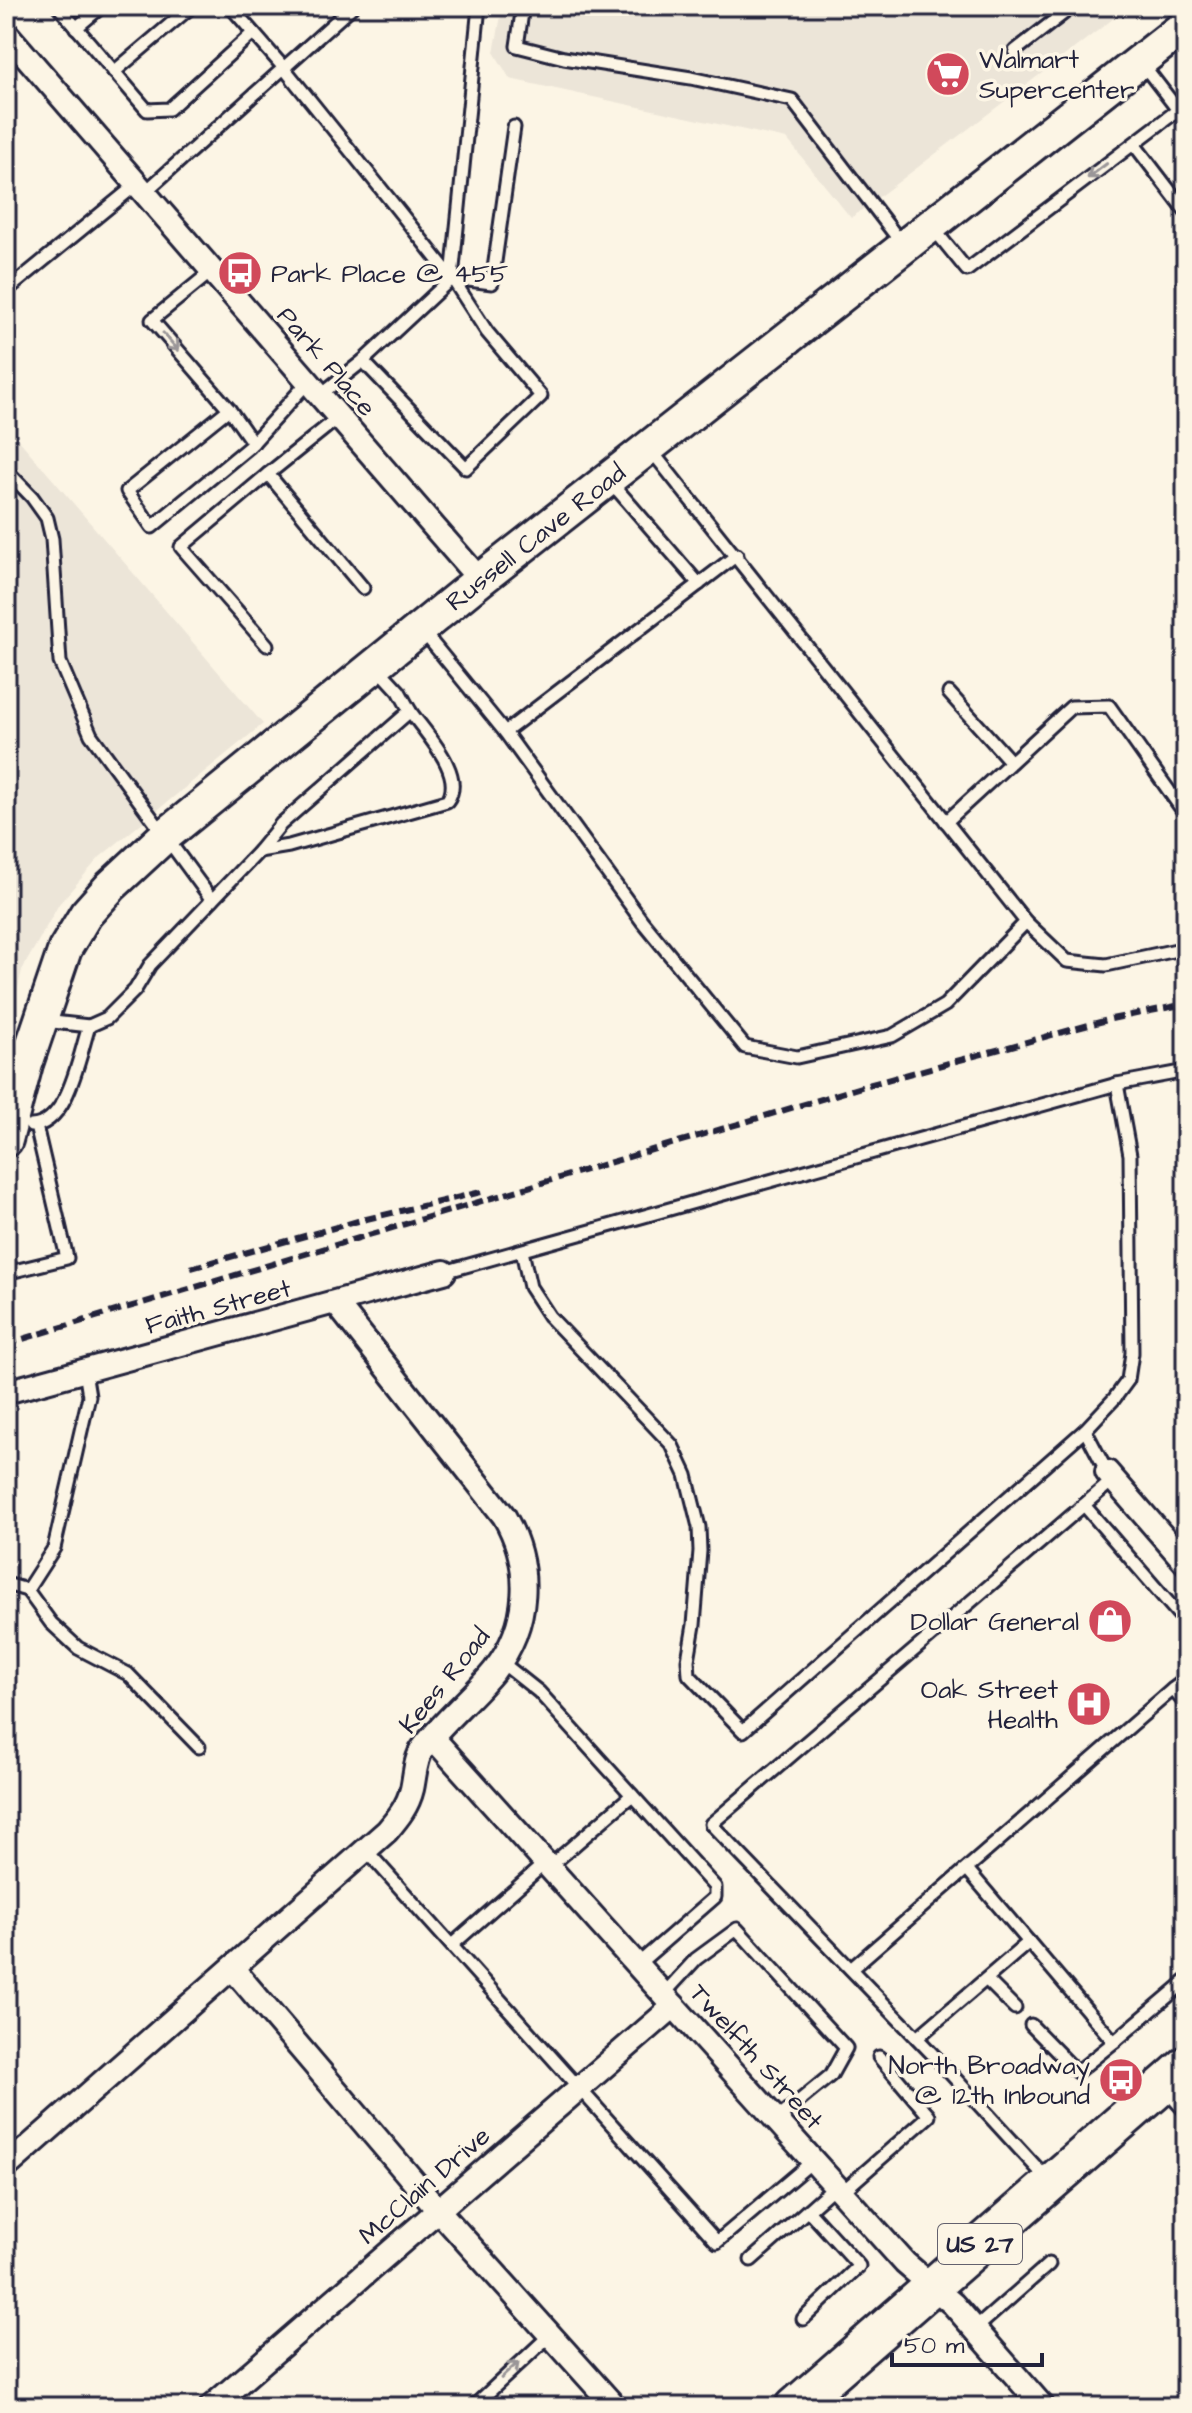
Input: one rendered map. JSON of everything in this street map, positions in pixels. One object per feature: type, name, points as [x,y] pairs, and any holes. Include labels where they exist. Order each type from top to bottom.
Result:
[{"type":"main road","name":"US 27","points":[[794,2407],[1051,2183],[1179,2084]]},
{"type":"street","name":"Russell Cave Road","points":[[17,1130],[40,1021],[65,949],[86,914],[111,886],[166,835],[480,580],[1186,25]]},
{"type":"street","name":"Park Place","points":[[6,33],[480,580]]},
{"type":"street","name":"Faith Street","points":[[6,1392],[444,1272]]},
{"type":"street","name":"Kees Road","points":[[6,2167],[387,1831],[408,1803],[422,1749],[500,1661],[520,1622],[524,1597],[521,1554],[514,1533],[487,1493],[336,1303]]},
{"type":"street","points":[[1110,1476],[1186,1563]]},
{"type":"street","name":"Twelfth Street","points":[[433,1738],[905,2263],[953,2304],[1043,2407]]},
{"type":"street","points":[[233,1969],[438,2210],[615,2407]]},
{"type":"street","name":"McClain Drive","points":[[211,2407],[581,2087],[669,2001]]},
{"type":"lane","points":[[58,6],[147,110],[169,109],[253,33]]},
{"type":"lane","points":[[76,28],[102,6]]},
{"type":"lane","points":[[114,72],[192,6]]},
{"type":"lane","points":[[230,6],[284,68],[452,278],[487,332],[541,396],[466,468],[363,361]]},
{"type":"lane","points":[[6,291],[141,188],[353,6]]},
{"type":"lane","points":[[229,409],[127,491],[152,527],[314,389],[363,361],[452,278],[479,6]]},
{"type":"lane","points":[[523,6],[517,46],[564,58],[691,78],[792,100],[906,248]]},
{"type":"lane","points":[[1015,51],[1073,6]]},
{"type":"lane","points":[[1140,61],[1186,120]]},
{"type":"lane","points":[[932,227],[967,270],[1178,110]]},
{"type":"lane","points":[[452,278],[492,283],[514,127]]},
{"type":"lane","points":[[1134,144],[1186,212]]},
{"type":"lane","points":[[212,271],[152,320],[229,409],[253,443]]},
{"type":"lane","points":[[267,645],[181,547],[339,417]]},
{"type":"lane","points":[[649,448],[1026,922],[1067,961],[1106,965],[1186,948]]},
{"type":"lane","points":[[7,472],[32,497],[47,518],[52,539],[60,662],[91,735],[212,900]]},
{"type":"lane","points":[[268,474],[363,588]]},
{"type":"lane","points":[[609,480],[699,584]]},
{"type":"lane","points":[[505,732],[737,555]]},
{"type":"lane","points":[[420,629],[505,732],[642,921],[745,1047],[797,1057],[892,1036],[945,1005],[1026,922]]},
{"type":"lane","points":[[259,851],[289,846],[447,801],[452,794],[452,771],[399,691],[375,665]]},
{"type":"lane","points":[[949,693],[1011,762]]},
{"type":"lane","points":[[946,822],[1071,707],[1109,706],[1186,815]]},
{"type":"lane","points":[[40,1021],[89,1026],[107,1018],[135,990],[150,965],[281,824],[410,711]]},
{"type":"lane","points":[[6,1273],[67,1258],[17,1130],[50,1120],[63,1104],[89,1026]]},
{"type":"lane","points":[[444,1272],[1117,1084],[1186,1071]]},
{"type":"lane","points":[[522,1251],[530,1287],[549,1316],[672,1445],[686,1475],[699,1527],[700,1551],[689,1675],[743,1731],[1085,1430],[1128,1380],[1132,1353],[1130,1155],[1117,1084]]},
{"type":"lane","points":[[27,1590],[54,1548],[89,1396],[85,1371]]},
{"type":"lane","points":[[1051,2183],[917,2038],[711,1824],[1084,1505],[1110,1476],[1085,1430]]},
{"type":"lane","points":[[1084,1505],[1186,1623]]},
{"type":"lane","points":[[6,1584],[27,1590],[51,1623],[78,1648],[128,1674],[199,1747]]},
{"type":"lane","points":[[500,1661],[539,1692],[715,1887],[715,1897],[637,1965]]},
{"type":"lane","points":[[851,1969],[1186,1679]]},
{"type":"lane","points":[[1173,1689],[1186,1705]]},
{"type":"lane","points":[[452,1945],[632,1795]]},
{"type":"lane","points":[[366,1850],[717,2242],[814,2160]]},
{"type":"lane","points":[[967,1869],[1114,2042]]},
{"type":"lane","points":[[669,2001],[696,1959],[737,1929],[846,2048],[831,2075],[776,2120]]},
{"type":"lane","points":[[917,2038],[1029,1942]]},
{"type":"lane","points":[[987,1980],[1015,2008]]},
{"type":"lane","points":[[1031,2025],[1077,2072],[1186,1981]]},
{"type":"lane","points":[[751,2260],[808,2210],[929,2116],[879,2057]]},
{"type":"lane","points":[[803,2319],[859,2266],[808,2210]]},
{"type":"lane","points":[[975,2329],[1049,2264]]},
{"type":"lane","points":[[473,2407],[550,2335]]},
{"type":"shaded area","points":[[503,6],[1130,6],[851,218],[787,139],[510,79],[494,52]]},
{"type":"shaded area","points":[[6,425],[263,724],[100,857],[59,904],[22,970],[6,1040]]},
{"type":"railway","points":[[6,1344],[868,1085],[1111,1019],[1186,1004]]},
{"type":"railway","points":[[191,1268],[358,1221],[481,1192]]},
{"type":"place","name":"Walmart Supercenter","points":[[948,74]]},
{"type":"place","name":"Park Place @ 455","points":[[240,273]]},
{"type":"place","name":"Dollar General","points":[[1110,1621]]},
{"type":"place","name":"Oak Street Health","points":[[1089,1704]]},
{"type":"place","name":"North Broadway @ 12th Inbound","points":[[1121,2080]]}]
